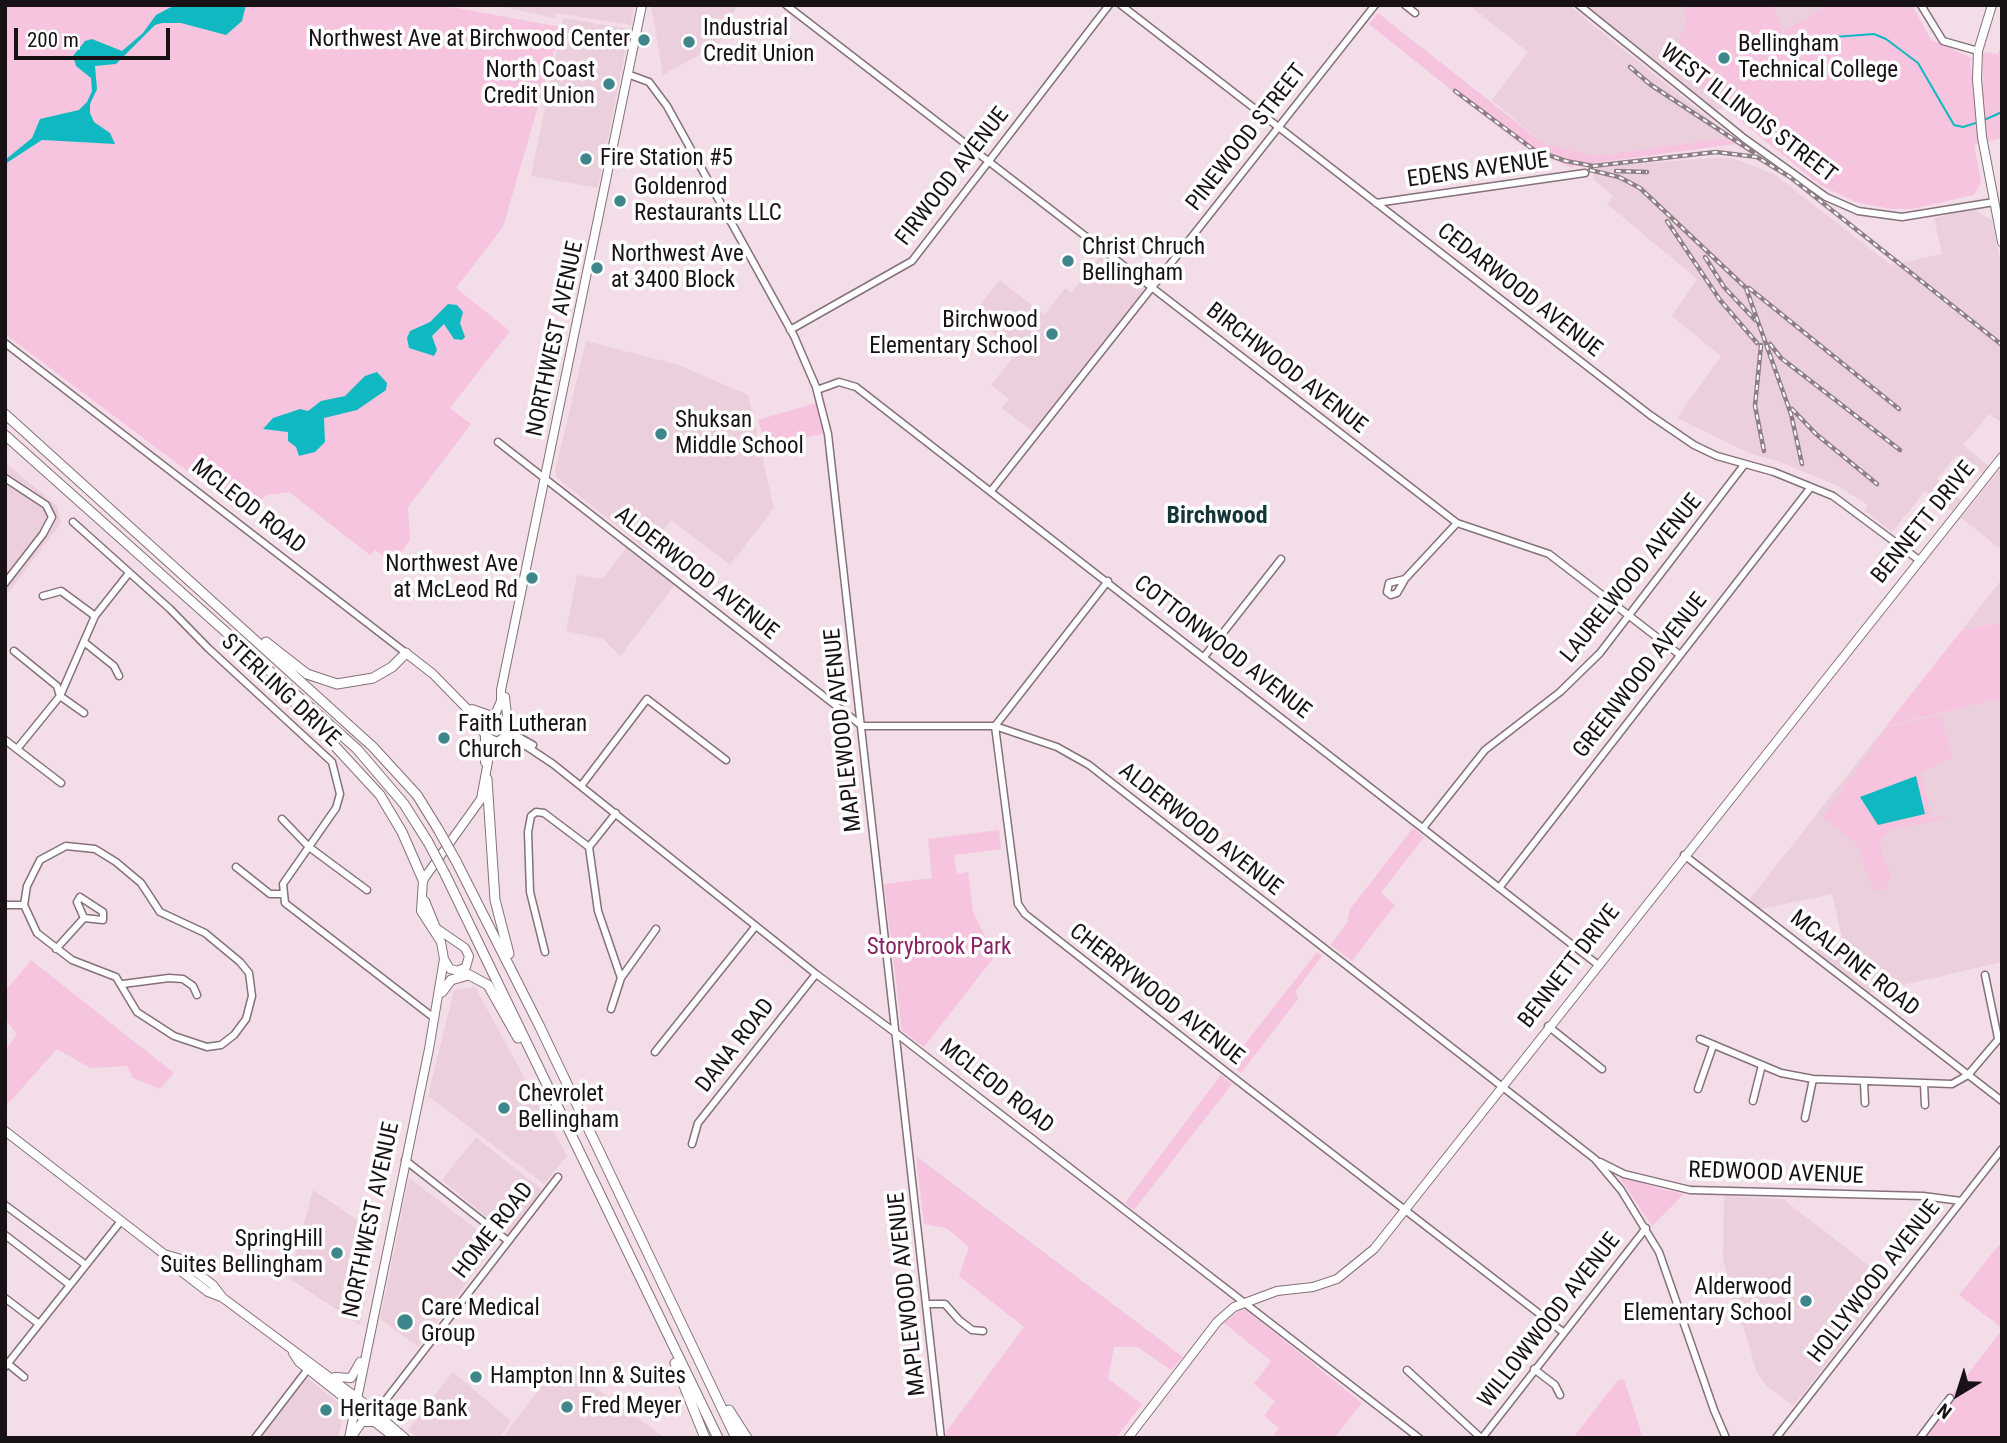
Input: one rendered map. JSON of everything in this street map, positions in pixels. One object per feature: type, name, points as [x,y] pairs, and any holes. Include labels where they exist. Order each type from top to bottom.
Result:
[{"type":"highway","points":[[5,413],[373,747],[416,795],[456,861],[671,1296],[733,1417],[747,1438]]},
{"type":"highway","points":[[5,437],[357,749],[397,794],[445,874],[718,1438]]},
{"type":"highway","points":[[204,594],[300,668],[326,682],[348,684],[373,678],[392,667],[406,653]]},
{"type":"highway","points":[[239,646],[375,789],[402,832],[423,880]]},
{"type":"highway","points":[[486,779],[495,900],[515,969],[539,1025]]},
{"type":"highway","points":[[458,971],[474,975],[491,989],[562,1120]]},
{"type":"highway","points":[[442,992],[455,978],[474,975]]},
{"type":"highway","points":[[647,1293],[705,1438]]},
{"type":"highway","points":[[671,1296],[736,1438]]},
{"type":"main road","name":"NORTHWEST AVENUE","points":[[493,715],[500,707],[630,75],[642,5]]},
{"type":"main road","points":[[1992,5],[1978,51],[1977,79],[1986,161],[2002,242]]},
{"type":"main road","name":"BENNETT DRIVE","points":[[1128,1438],[1217,1322],[1245,1302],[1277,1291],[1313,1287],[1337,1279],[1374,1249],[1597,964],[2002,457]]},
{"type":"main road","name":"MCLEOD ROAD","points":[[406,653],[464,705],[484,732]]},
{"type":"main road","name":"NORTHWEST AVENUE","points":[[504,680],[509,724]]},
{"type":"main road","name":"MCLEOD ROAD","points":[[464,705],[509,724]]},
{"type":"main road","points":[[477,806],[484,766],[484,732],[493,715]]},
{"type":"main road","points":[[434,862],[426,883],[426,906],[436,928],[466,950],[470,958],[466,967],[458,971],[448,967],[441,942],[421,911],[423,880],[434,862],[477,806],[492,750],[502,741],[509,724]]},
{"type":"main road","points":[[484,732],[502,741]]},
{"type":"main road","points":[[444,957],[450,947],[458,945]]},
{"type":"main road","name":"NORTHWEST AVENUE","points":[[351,1438],[368,1339],[435,1015],[444,957]]},
{"type":"main road","name":"NORTHWEST AVENUE","points":[[435,1015],[444,980],[458,971]]},
{"type":"main road","points":[[5,1131],[164,1254],[173,1265],[208,1292],[223,1298],[308,1368],[357,1401],[395,1438]]},
{"type":"main road","points":[[293,1353],[339,1379],[351,1378],[368,1339]]},
{"type":"main road","points":[[318,1368],[405,1438]]},
{"type":"main road","points":[[351,1438],[362,1422],[369,1420],[383,1427]]},
{"type":"street","name":"BIRCHWOOD AVENUE","points":[[786,5],[1457,523],[1549,554],[1679,655]]},
{"type":"street","name":"FIRWOOD AVENUE","points":[[790,330],[912,261],[1109,5]]},
{"type":"street","name":"CEDARWOOD AVENUE","points":[[1121,5],[1650,415],[1694,445],[1811,487],[1860,513],[1919,560]]},
{"type":"street","name":"PINEWOOD STREET","points":[[991,491],[1375,5]]},
{"type":"street","points":[[1405,5],[1415,13]]},
{"type":"street","name":"WEST ILLINOIS STREET","points":[[1579,5],[1731,128],[1826,197],[1858,211],[1902,217],[1994,202]]},
{"type":"street","points":[[1921,5],[1943,41],[1978,51]]},
{"type":"street","name":"MAPLEWOOD AVENUE","points":[[630,75],[649,82],[660,94],[790,330],[817,390],[832,452],[940,1438]]},
{"type":"street","name":"EDENS AVENUE","points":[[1376,203],[1585,173]]},
{"type":"street","name":"MCLEOD ROAD","points":[[5,343],[406,653]]},
{"type":"street","name":"COTTONWOOD AVENUE","points":[[817,390],[839,382],[856,387],[1597,964]]},
{"type":"street","name":"ALDERWOOD AVENUE","points":[[498,442],[862,726],[995,726],[1057,747],[1089,765],[1595,1159],[1646,1228],[1665,1268],[1714,1410],[1727,1438]]},
{"type":"street","name":"LAURELWOOD AVENUE","points":[[1423,828],[1485,750],[1567,686],[1600,653],[1744,465]]},
{"type":"street","points":[[5,478],[46,505],[52,517],[5,583]]},
{"type":"street","name":"GREENWOOD AVENUE","points":[[1499,888],[1811,487]]},
{"type":"street","name":"STERLING DRIVE","points":[[73,522],[332,762],[340,794],[336,808],[283,884],[282,894]]},
{"type":"street","points":[[1405,579],[1457,523]]},
{"type":"street","points":[[1204,657],[1281,559]]},
{"type":"street","points":[[17,749],[60,696],[95,616],[129,573]]},
{"type":"street","points":[[995,726],[1108,582]]},
{"type":"street","points":[[43,596],[61,591],[95,616]]},
{"type":"street","points":[[84,642],[114,666],[119,676]]},
{"type":"street","points":[[14,651],[57,685],[60,696],[84,713]]},
{"type":"street","points":[[581,786],[647,699],[726,760]]},
{"type":"street","name":"MCLEOD ROAD","points":[[509,724],[517,736],[533,745],[553,764]]},
{"type":"street","name":"CHERRYWOOD AVENUE","points":[[995,726],[1012,872],[1018,904],[1025,914],[1563,1332]]},
{"type":"street","points":[[5,740],[61,783]]},
{"type":"street","name":"MCLEOD ROAD","points":[[502,741],[523,744],[553,764],[725,899],[755,927],[1419,1438]]},
{"type":"street","points":[[545,952],[530,892],[528,832],[531,816],[536,812],[544,813],[589,847],[598,911],[621,978]]},
{"type":"street","points":[[589,847],[616,813]]},
{"type":"street","points":[[282,819],[309,847],[367,890]]},
{"type":"street","points":[[75,846],[95,849],[141,883],[160,912],[205,933],[240,962],[249,974],[252,996],[241,1028],[221,1045],[207,1047],[174,1036],[137,1013],[123,984],[116,977],[91,969],[56,949],[37,933],[24,905],[33,871],[48,853],[75,846]]},
{"type":"street","name":"MCALPINE ROAD","points":[[1684,855],[2002,1101]]},
{"type":"street","points":[[236,867],[270,894],[282,894],[285,903],[435,1015]]},
{"type":"street","points":[[82,897],[103,912],[105,917],[99,921],[84,918],[77,902],[82,897]]},
{"type":"street","points":[[5,905],[24,905]]},
{"type":"street","points":[[56,949],[84,918]]},
{"type":"street","points":[[655,1052],[755,927]]},
{"type":"street","points":[[611,1009],[621,978],[656,929]]},
{"type":"street","name":"DANA ROAD","points":[[692,1144],[698,1123],[816,974]]},
{"type":"street","points":[[1700,1039],[1762,1065],[1813,1079],[1864,1083],[1952,1084],[1968,1075],[2000,1037],[1985,975]]},
{"type":"street","points":[[123,984],[169,978],[183,979],[193,986],[197,995]]},
{"type":"street","points":[[1548,1026],[1602,1069]]},
{"type":"street","points":[[1698,1089],[1713,1046]]},
{"type":"street","points":[[1753,1101],[1762,1065]]},
{"type":"street","points":[[1805,1118],[1813,1079]]},
{"type":"street","points":[[1864,1083],[1865,1103]]},
{"type":"street","points":[[1924,1084],[1925,1105]]},
{"type":"street","name":"HOLLYWOOD AVENUE","points":[[1776,1438],[2002,1149]]},
{"type":"street","points":[[404,1159],[509,1241]]},
{"type":"street","name":"REDWOOD AVENUE","points":[[1595,1159],[1624,1174],[1680,1189],[1923,1196],[1961,1201]]},
{"type":"street","name":"HOME ROAD","points":[[381,1406],[558,1177]]},
{"type":"street","points":[[5,1205],[86,1265]]},
{"type":"street","points":[[24,1377],[6,1364],[121,1221]]},
{"type":"street","name":"WILLOWWOOD AVENUE","points":[[1482,1438],[1646,1228]]},
{"type":"street","points":[[5,1235],[70,1285]]},
{"type":"street","points":[[5,1298],[39,1324]]},
{"type":"street","points":[[927,1304],[945,1304],[958,1320],[972,1330],[983,1331]]},
{"type":"street","points":[[255,1438],[308,1368]]},
{"type":"street","points":[[1534,1369],[1555,1385],[1560,1395]]},
{"type":"street","points":[[1407,1370],[1482,1438]]},
{"type":"street","points":[[1920,1438],[1950,1398]]},
{"type":"shaded area","points":[[493,5],[634,5],[631,25],[556,13],[555,18]]},
{"type":"shaded area","points":[[651,5],[739,5],[725,24],[720,43],[663,75]]},
{"type":"shaded area","points":[[1469,5],[1568,5],[1732,137],[1593,157],[1544,144],[1492,100],[1528,52]]},
{"type":"shaded area","name":"Bellingham Technical College","points":[[1585,5],[1879,5],[1717,111]]},
{"type":"shaded area","points":[[563,18],[630,29],[598,188],[531,176]]},
{"type":"shaded area","points":[[1732,158],[1774,174],[1891,265],[1942,254],[1934,218],[1973,209],[1992,221],[2002,268],[2002,423],[1989,414],[1963,445],[1989,466],[1983,474],[1957,455],[1937,479],[1961,500],[1952,511],[1925,491],[1892,532],[1864,510],[1868,505],[1836,485],[1778,461],[1751,454],[1677,418],[1721,356],[1672,316],[1697,279],[1607,204],[1613,196],[1593,179],[1595,167]]},
{"type":"shaded area","name":"Birchwood Elementary School","points":[[1100,256],[1145,290],[1033,432],[1002,408],[1009,399],[991,385],[1017,352],[971,316],[1000,280],[1044,315],[1065,288],[1071,293]]},
{"type":"shaded area","name":"Shuksan Middle School","points":[[586,341],[679,365],[748,395],[774,508],[730,565],[671,520],[647,550],[557,478],[555,472]]},
{"type":"shaded area","points":[[5,462],[57,506],[61,523],[5,597]]},
{"type":"shaded area","points":[[2002,467],[2002,550],[1961,518]]},
{"type":"shaded area","points":[[627,547],[675,585],[620,656],[603,639],[566,631],[577,575],[602,579]]},
{"type":"shaded area","points":[[2002,579],[2002,622],[1961,631]]},
{"type":"shaded area","points":[[2002,698],[2002,962],[1868,993],[1814,950],[1843,942],[1832,894],[1761,909],[1749,900],[1886,726]]},
{"type":"shaded area","points":[[475,987],[567,1156],[544,1184],[428,1096],[454,990]]},
{"type":"shaded area","points":[[476,1137],[542,1190],[508,1235],[442,1180]]},
{"type":"shaded area","points":[[409,1178],[496,1244],[418,1347],[380,1319]]},
{"type":"shaded area","points":[[313,1190],[378,1234],[360,1325],[289,1278]]},
{"type":"shaded area","name":"Alderwood Elementary School","points":[[1724,1196],[1783,1199],[1891,1283],[1793,1406],[1767,1386],[1757,1373],[1723,1260]]},
{"type":"shaded area","points":[[556,1367],[564,1371],[567,1367],[665,1438],[502,1438]]},
{"type":"shaded area","points":[[453,1372],[511,1421],[499,1438],[418,1438],[408,1430]]},
{"type":"shaded area","points":[[306,1377],[345,1408],[338,1438],[260,1438]]},
{"type":"green space","points":[[5,5],[440,5],[561,27],[503,227],[456,288],[510,331],[450,408],[471,424],[408,507],[410,540],[400,554],[388,560],[375,550],[370,555],[289,492],[266,495],[247,516],[5,334]]},
{"type":"green space","points":[[1682,5],[1773,5],[1783,32],[1829,5],[1912,5],[1931,40],[1972,58],[1970,63],[1975,96],[1983,95],[1983,52],[1998,54],[2002,41],[2002,138],[1974,145],[1981,182],[1974,195],[1912,209],[1890,209],[1856,202],[1820,185],[1679,71],[1676,50],[1687,19]]},
{"type":"green space","points":[[1378,13],[1544,144],[1595,156],[1734,137],[1742,143],[1572,166],[1575,169],[1523,146],[1455,93],[1369,24]]},
{"type":"green space","points":[[816,403],[824,434],[765,445],[758,420]]},
{"type":"green space","points":[[2002,622],[2002,698],[1886,726],[1961,631]]},
{"type":"green space","points":[[1941,715],[1952,758],[1921,772],[1932,819],[1945,816],[1947,819],[1890,830],[1881,839],[1881,846],[1882,857],[1890,871],[1890,880],[1882,891],[1873,890],[1858,846],[1823,817],[1887,727]]},
{"type":"green space","points":[[1413,828],[1424,837],[1381,893],[1395,905],[1352,961],[1331,945],[1347,923],[1350,909]]},
{"type":"green space","name":"Storybrook Park","points":[[999,830],[1001,849],[954,855],[957,874],[968,872],[973,912],[995,956],[924,1047],[902,1031],[884,884],[932,878],[928,839]]},
{"type":"green space","points":[[1317,952],[1322,956],[1296,991],[1298,999],[1241,1073],[1229,1064]]},
{"type":"green space","points":[[31,960],[174,1073],[160,1089],[133,1078],[127,1066],[90,1068],[57,1049],[5,1107],[5,1050],[17,1034],[5,1019],[5,992]]},
{"type":"green space","points":[[1221,1075],[1232,1084],[1134,1210],[1125,1203]]},
{"type":"green space","points":[[916,1156],[1183,1357],[1171,1370],[1138,1347],[1114,1347],[1108,1379],[1142,1404],[1116,1438],[946,1438],[946,1432],[1024,1327],[959,1276],[969,1247],[946,1228],[924,1224]]},
{"type":"green space","points":[[1626,1176],[1657,1188],[1684,1194],[1652,1226],[1622,1181],[1621,1177]]},
{"type":"green space","points":[[2002,1241],[2002,1328],[1959,1295]]},
{"type":"green space","points":[[1240,1310],[1246,1310],[1362,1403],[1334,1438],[1272,1438],[1279,1428],[1264,1416],[1275,1401],[1254,1384],[1271,1361],[1224,1323]]},
{"type":"green space","points":[[2002,1330],[2002,1438],[1918,1438]]},
{"type":"green space","points":[[1624,1379],[1643,1438],[1573,1438],[1618,1380]]},
{"type":"water","points":[[175,5],[246,5],[242,21],[226,35],[181,23],[162,23],[155,25],[116,64],[95,66],[97,89],[90,104],[90,113],[94,122],[110,133],[115,144],[42,140],[5,164],[5,160],[32,138],[40,119],[79,110],[87,102],[92,91],[91,78],[76,66],[73,56],[85,41],[92,39],[122,51],[143,33],[156,15]]},
{"type":"water","points":[[448,304],[457,305],[463,312],[460,323],[465,337],[462,340],[454,339],[444,324],[432,336],[437,350],[434,356],[409,348],[407,338],[410,331],[430,322]]},
{"type":"water","points":[[377,372],[387,383],[386,390],[357,410],[324,418],[325,442],[315,452],[299,456],[296,447],[288,441],[288,432],[263,429],[273,418],[300,409],[308,411],[321,401],[345,396],[365,376]]},
{"type":"water","points":[[1916,776],[1925,814],[1878,825],[1860,797]]},
{"type":"waterway","points":[[1745,48],[1792,48],[1821,38],[1874,34],[1886,39],[1918,63],[1954,125],[1963,127],[1979,122]]},
{"type":"waterway","points":[[1984,120],[2002,112]]},
{"type":"railway","points":[[1630,67],[1651,85],[1753,152]]},
{"type":"railway","points":[[1455,91],[1534,150],[1566,161],[1593,166],[1716,152],[1757,157],[1790,177],[2002,345]]},
{"type":"railway","points":[[1590,170],[1619,177],[1640,188],[1746,288],[1791,414],[1802,464]]},
{"type":"railway","points":[[1616,171],[1647,172]]},
{"type":"railway","points":[[1667,221],[1720,300],[1757,343]]},
{"type":"railway","points":[[1705,257],[1724,287],[1755,320]]},
{"type":"railway","points":[[1749,288],[1899,409]]},
{"type":"railway","points":[[1770,344],[1781,358],[1900,450]]},
{"type":"railway","points":[[1761,345],[1755,406],[1764,451]]},
{"type":"railway","points":[[1792,409],[1816,434],[1877,484]]},
{"type":"place","name":"Northwest Ave at Birchwood Center","points":[[644,40]]},
{"type":"place","name":"Industrial Credit Union","points":[[689,42]]},
{"type":"place","name":"Bellingham Technical College","points":[[1724,58]]},
{"type":"place","name":"North Coast Credit Union","points":[[609,84]]},
{"type":"place","name":"Fire Station #5","points":[[586,159]]},
{"type":"place","name":"Goldenrod Restaurants LLC","points":[[620,201]]},
{"type":"place","name":"Christ Chruch Bellingham","points":[[1068,261]]},
{"type":"place","name":"Northwest Ave at 3400 Block","points":[[597,268]]},
{"type":"place","name":"Birchwood Elementary School","points":[[1052,334]]},
{"type":"place","name":"Shuksan Middle School","points":[[661,434]]},
{"type":"place","name":"Northwest Ave at McLeod Rd","points":[[532,578]]},
{"type":"place","name":"Faith Lutheran Church","points":[[444,738]]},
{"type":"place","name":"Chevrolet Bellingham","points":[[504,1108]]},
{"type":"place","name":"SpringHill Suites Bellingham","points":[[337,1253]]},
{"type":"place","name":"Alderwood Elementary School","points":[[1806,1301]]},
{"type":"place","name":"Care Medical Group","points":[[405,1322]]},
{"type":"place","name":"Hampton Inn & Suites","points":[[476,1377]]},
{"type":"place","name":"Fred Meyer","points":[[567,1407]]},
{"type":"place","name":"Heritage Bank","points":[[326,1410]]},
{"type":"district","name":"Birchwood","points":[[1217,517]]}]
